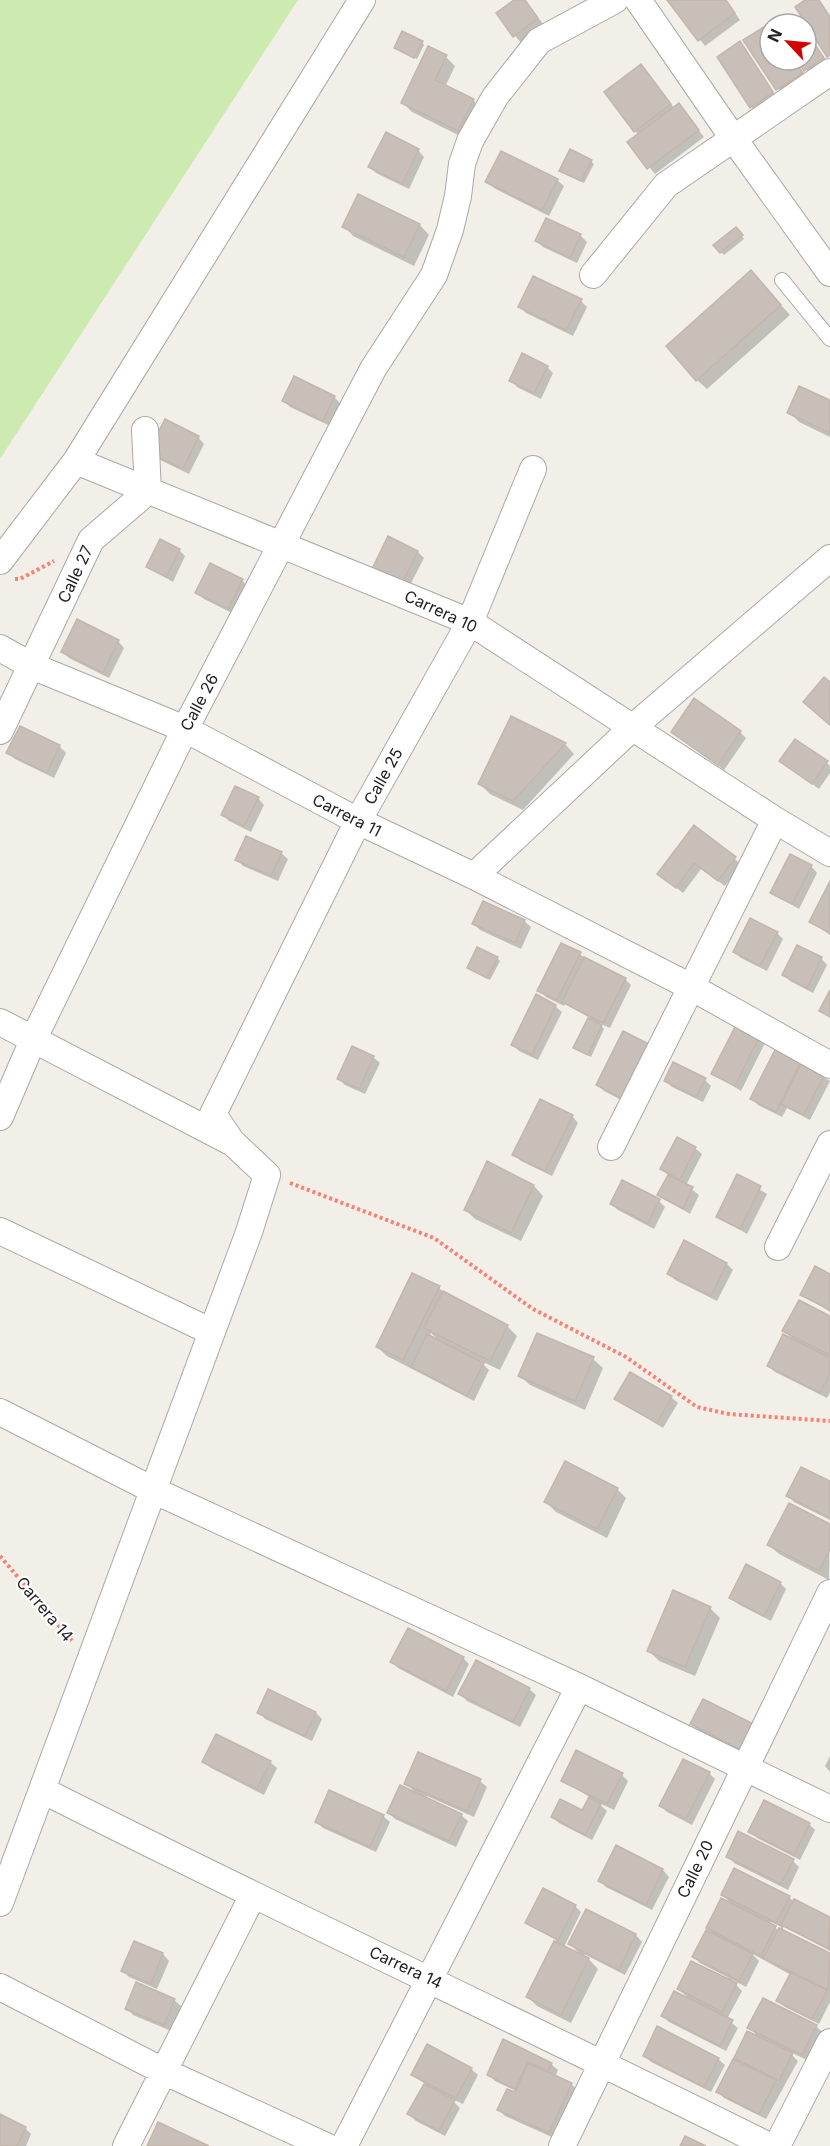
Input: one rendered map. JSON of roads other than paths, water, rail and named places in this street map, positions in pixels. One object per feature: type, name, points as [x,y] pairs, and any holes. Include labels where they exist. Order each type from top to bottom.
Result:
[{"type":"street","points":[[5,570],[76,461],[362,0]]},
{"type":"street","name":"Calle 26","points":[[0,1117],[33,1040],[185,729],[373,369],[434,274],[450,230],[462,164],[470,141],[495,97],[539,41],[615,0]]},
{"type":"street","points":[[638,0],[830,273]]},
{"type":"street","points":[[593,275],[666,184],[830,72]]},
{"type":"street","points":[[145,430],[148,491]]},
{"type":"street","name":"Carrera 10","points":[[76,461],[283,543],[470,622],[775,820],[830,853]]},
{"type":"street","name":"Calle 25","points":[[232,1143],[213,1114],[358,821],[470,622],[533,469]]},
{"type":"street","name":"Calle 27","points":[[0,731],[91,540],[148,491]]},
{"type":"street","points":[[474,876],[632,728],[830,558]]},
{"type":"street","name":"Carrera 11","points":[[0,648],[32,666],[185,729],[358,821],[474,876],[691,987],[830,1065]]},
{"type":"street","points":[[611,1147],[775,820]]},
{"type":"street","points":[[0,1022],[232,1143],[267,1175],[249,1232],[0,1903]]},
{"type":"street","points":[[778,1247],[830,1144]]},
{"type":"street","points":[[0,1231],[212,1332]]},
{"type":"street","points":[[0,1412],[153,1490],[579,1687],[830,1809]]},
{"type":"street","name":"Calle 20","points":[[562,2146],[743,1768],[830,1593]]},
{"type":"street","points":[[344,2146],[579,1687]]},
{"type":"street","name":"Carrera 14","points":[[42,1790],[252,1897],[430,1978],[768,2146]]},
{"type":"street","points":[[126,2146],[252,1897]]},
{"type":"street","points":[[0,1987],[163,2071],[326,2146]]},
{"type":"street","points":[[777,2146],[830,2042]]},
{"type":"lane","points":[[782,280],[830,339]]}]
